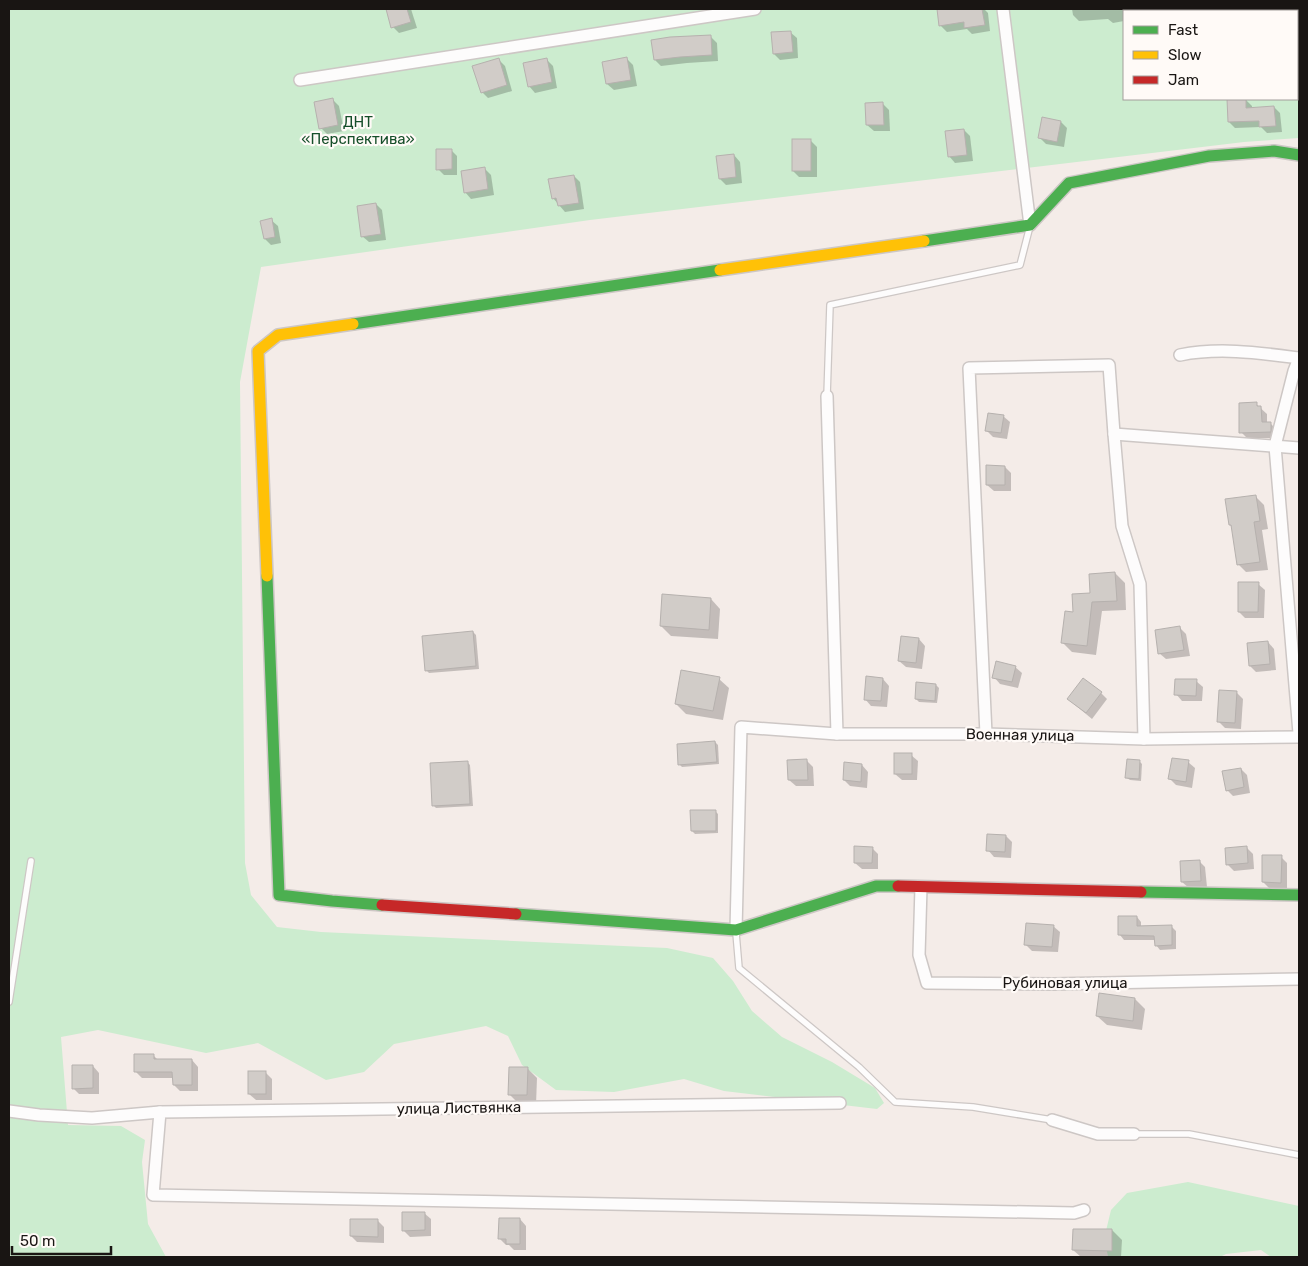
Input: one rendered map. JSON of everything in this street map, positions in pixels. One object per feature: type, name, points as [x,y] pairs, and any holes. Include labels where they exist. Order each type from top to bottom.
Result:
[{"type":"street","points":[[300,80],[755,9]]},
{"type":"street","points":[[1003,9],[1030,225]]},
{"type":"street","points":[[1299,154],[1274,151],[1210,156],[1069,183],[1030,225],[278,335],[258,351],[280,895],[332,901],[736,930],[876,886],[1299,895]]},
{"type":"street","points":[[1180,356],[1198,352],[1243,351],[1299,358],[1275,446],[1296,646],[1299,735]]},
{"type":"street","points":[[986,734],[969,368],[1109,365],[1122,526],[1140,584],[1144,739]]},
{"type":"street","points":[[827,396],[836,734]]},
{"type":"street","points":[[1114,434],[1299,448]]},
{"type":"street","name":"Военная улица","points":[[736,930],[741,727],[836,734],[986,734],[1144,739],[1299,735]]},
{"type":"street","name":"Рубиновая улица","points":[[922,887],[919,955],[927,983],[1054,984],[1299,979]]},
{"type":"street","name":"улица Листвянка","points":[[9,1111],[92,1118],[160,1112],[840,1103]]},
{"type":"street","points":[[160,1112],[153,1195],[1064,1213],[1084,1210]]},
{"type":"street","points":[[1052,1120],[1098,1134],[1134,1134]]},
{"type":"lane","points":[[827,396],[830,305],[1020,265],[1030,225]]},
{"type":"lane","points":[[9,1002],[31,861]]},
{"type":"lane","points":[[736,930],[739,968],[859,1067],[895,1102],[972,1107],[1052,1120]]},
{"type":"lane","points":[[1134,1134],[1189,1134],[1299,1155]]},
{"type":"green space","name":"ДНТ «Перспектива»","points":[[9,9],[1299,9],[1299,138],[1244,142],[590,220],[261,267],[240,382],[245,863],[251,895],[277,927],[321,932],[667,948],[713,958],[733,981],[752,1011],[782,1037],[832,1062],[875,1088],[884,1103],[877,1109],[724,1091],[684,1079],[614,1092],[556,1090],[522,1065],[508,1036],[486,1026],[394,1044],[364,1072],[326,1080],[258,1043],[206,1053],[98,1030],[61,1037],[68,1125],[121,1126],[145,1140],[142,1162],[148,1224],[166,1257],[9,1257]]},
{"type":"green space","points":[[1188,1182],[1299,1206],[1299,1257],[1271,1257],[1261,1250],[1226,1254],[1220,1257],[1108,1256],[1104,1239],[1111,1210],[1127,1193]]},
{"type":"building","points":[[386,9],[407,9],[411,22],[391,28]]},
{"type":"building","points":[[937,9],[982,9],[985,25],[964,28],[964,22],[939,26]]},
{"type":"building","points":[[791,31],[793,52],[773,54],[771,32]]},
{"type":"building","points":[[711,35],[712,55],[654,60],[651,40]]},
{"type":"building","points":[[627,57],[631,80],[606,84],[602,62]]},
{"type":"building","points":[[499,58],[507,85],[481,93],[472,66]]},
{"type":"building","points":[[547,58],[552,82],[528,87],[523,63]]},
{"type":"building","points":[[333,98],[338,125],[319,129],[314,102]]},
{"type":"building","points":[[1227,100],[1246,100],[1246,108],[1274,106],[1276,126],[1259,127],[1259,121],[1228,122]]},
{"type":"building","points":[[883,102],[884,125],[866,125],[865,103]]},
{"type":"building","points":[[1042,117],[1061,121],[1057,142],[1038,138]]},
{"type":"building","points":[[964,129],[967,155],[948,157],[945,131]]},
{"type":"building","points":[[792,139],[811,139],[811,171],[792,171]]},
{"type":"building","points":[[436,149],[452,149],[452,169],[436,170]]},
{"type":"building","points":[[734,154],[736,177],[719,179],[716,156]]},
{"type":"building","points":[[485,167],[488,189],[464,193],[461,171]]},
{"type":"building","points":[[574,175],[579,203],[558,206],[556,198],[552,199],[548,179]]},
{"type":"building","points":[[376,203],[381,234],[361,237],[357,206]]},
{"type":"building","points":[[272,218],[275,237],[264,239],[260,221]]},
{"type":"building","points":[[1257,402],[1257,406],[1261,406],[1262,422],[1271,422],[1271,432],[1239,433],[1239,403]]},
{"type":"building","points":[[988,413],[1004,415],[1001,433],[985,431]]},
{"type":"building","points":[[986,465],[1005,466],[1005,485],[986,485]]},
{"type":"building","points":[[1256,495],[1260,521],[1254,522],[1260,562],[1237,565],[1225,499]]},
{"type":"building","points":[[1115,572],[1117,601],[1092,602],[1087,646],[1061,643],[1065,611],[1073,612],[1072,594],[1090,593],[1089,574]]},
{"type":"building","points":[[1238,582],[1259,582],[1258,612],[1238,612]]},
{"type":"building","points":[[662,594],[711,598],[709,630],[660,626]]},
{"type":"building","points":[[1180,626],[1184,650],[1158,654],[1155,630]]},
{"type":"building","points":[[473,631],[476,666],[425,671],[422,636]]},
{"type":"building","points":[[901,636],[919,638],[916,663],[898,661]]},
{"type":"building","points":[[1268,641],[1270,664],[1249,666],[1247,643]]},
{"type":"building","points":[[996,661],[1016,666],[1012,682],[992,678]]},
{"type":"building","points":[[681,670],[720,677],[713,711],[675,704]]},
{"type":"building","points":[[866,676],[883,678],[881,701],[864,700]]},
{"type":"building","points":[[1083,678],[1102,692],[1086,713],[1067,699]]},
{"type":"building","points":[[1175,679],[1197,679],[1196,696],[1174,695]]},
{"type":"building","points":[[916,682],[936,684],[935,701],[915,699]]},
{"type":"building","points":[[1219,690],[1237,691],[1235,723],[1217,722]]},
{"type":"building","points":[[715,741],[717,762],[678,765],[677,744]]},
{"type":"building","points":[[894,753],[912,753],[912,774],[894,774]]},
{"type":"building","points":[[1172,758],[1189,760],[1186,782],[1168,779]]},
{"type":"building","points":[[807,759],[808,780],[788,780],[787,760]]},
{"type":"building","points":[[1127,759],[1140,760],[1139,779],[1125,778]]},
{"type":"building","points":[[468,761],[470,804],[432,806],[430,763]]},
{"type":"building","points":[[844,762],[862,764],[861,782],[843,780]]},
{"type":"building","points":[[1241,768],[1244,787],[1226,791],[1222,771]]},
{"type":"building","points":[[690,810],[716,810],[716,831],[691,831]]},
{"type":"building","points":[[987,834],[1006,835],[1005,852],[986,851]]},
{"type":"building","points":[[854,846],[873,847],[872,863],[854,863]]},
{"type":"building","points":[[1247,846],[1248,863],[1226,865],[1225,848]]},
{"type":"building","points":[[1262,855],[1282,855],[1281,883],[1262,882]]},
{"type":"building","points":[[1200,860],[1201,881],[1181,882],[1180,861]]},
{"type":"building","points":[[1118,916],[1137,916],[1137,926],[1172,925],[1172,945],[1155,946],[1154,936],[1118,935]]},
{"type":"building","points":[[1026,923],[1054,925],[1052,947],[1024,945]]},
{"type":"building","points":[[1099,993],[1135,998],[1133,1021],[1096,1016]]},
{"type":"building","points":[[134,1054],[154,1054],[154,1059],[192,1059],[192,1085],[173,1085],[172,1072],[134,1072]]},
{"type":"building","points":[[72,1065],[93,1065],[93,1088],[72,1089]]},
{"type":"building","points":[[509,1067],[528,1067],[527,1095],[508,1095]]},
{"type":"building","points":[[248,1071],[266,1071],[266,1094],[248,1094]]},
{"type":"building","points":[[402,1212],[425,1212],[425,1230],[402,1231]]},
{"type":"building","points":[[499,1218],[520,1218],[520,1244],[506,1244],[506,1239],[498,1239]]},
{"type":"building","points":[[350,1219],[378,1219],[378,1237],[350,1236]]},
{"type":"building","points":[[1073,1229],[1112,1229],[1112,1251],[1072,1250]]},
{"type":"traffic: fast","points":[[924,241],[1030,225],[1069,183],[1209,156],[1274,151],[1299,155]]},
{"type":"traffic: fast","points":[[353,324],[720,270]]},
{"type":"traffic: fast","points":[[267,576],[279,895],[382,905]]},
{"type":"traffic: fast","points":[[516,914],[736,930],[876,886],[898,886]]},
{"type":"traffic: fast","points":[[1141,892],[1299,895]]},
{"type":"traffic: slow","points":[[720,270],[924,241]]},
{"type":"traffic: slow","points":[[267,576],[258,351],[278,335],[353,324]]},
{"type":"traffic: jam","points":[[898,886],[1141,892]]},
{"type":"traffic: jam","points":[[382,905],[516,914]]}]
